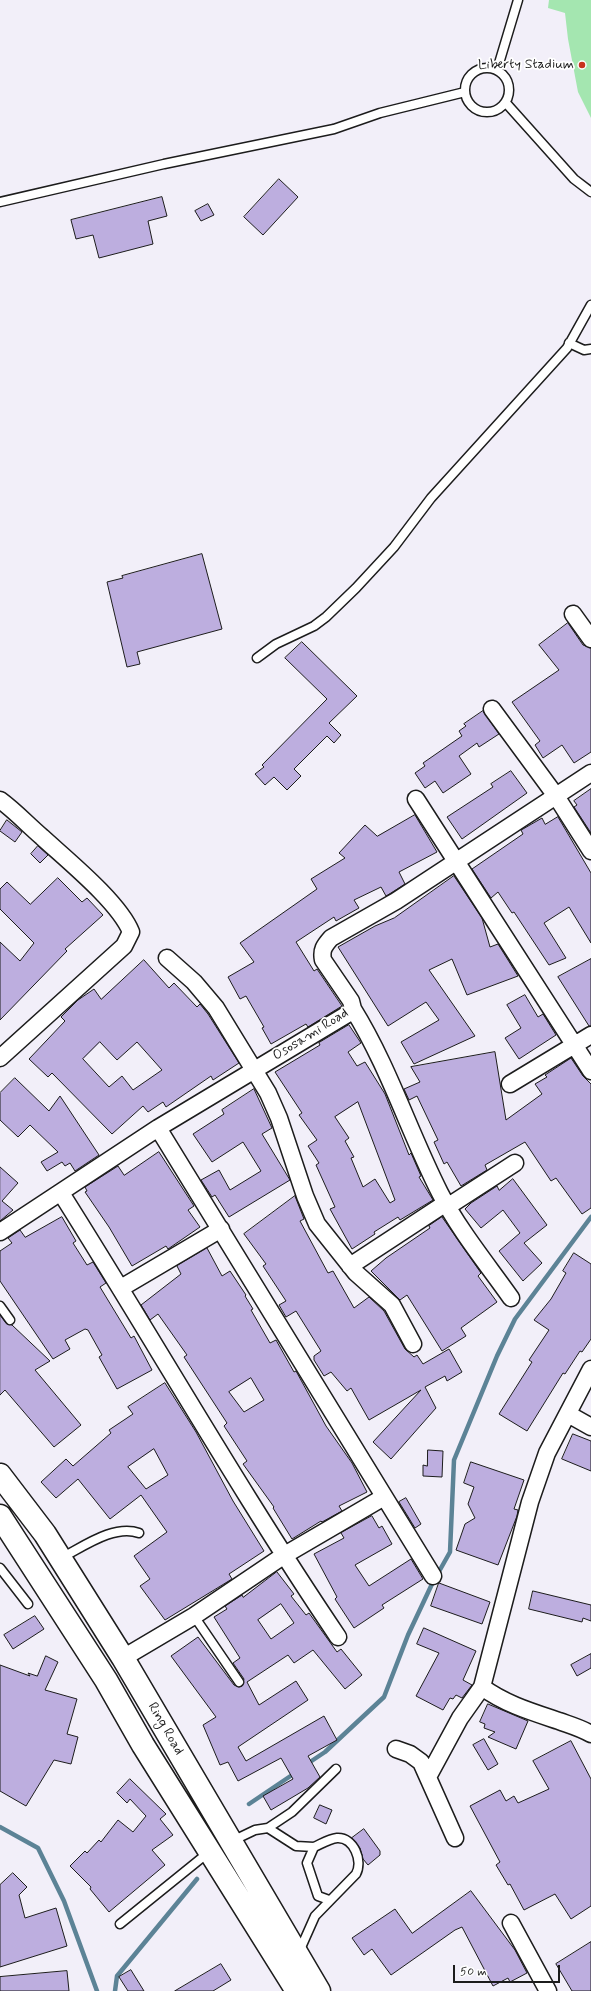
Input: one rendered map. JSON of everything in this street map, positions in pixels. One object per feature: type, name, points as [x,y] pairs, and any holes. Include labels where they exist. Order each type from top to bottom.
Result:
[{"type":"main road","name":"Ring Road","points":[[0,1474],[45,1534],[123,1658],[319,1991]]},
{"type":"main road","name":"Ring Road","points":[[0,1516],[106,1680],[143,1745],[297,1991]]},
{"type":"street","points":[[573,614],[591,639]]},
{"type":"street","points":[[492,709],[556,796],[591,851]]},
{"type":"street","name":"Ososami Road","points":[[0,1232],[158,1128],[348,1014],[353,1009],[351,1000],[323,960],[322,952],[324,946],[331,938],[396,901],[591,773]]},
{"type":"street","points":[[416,799],[455,862],[510,942],[591,1071]]},
{"type":"street","points":[[0,800],[76,868],[120,913],[132,932],[124,946],[0,1058]]},
{"type":"street","points":[[167,958],[194,982],[216,1008],[254,1070],[279,1118],[305,1196],[317,1224],[350,1266],[392,1305],[413,1344]]},
{"type":"street","points":[[353,1009],[369,1034],[381,1059],[407,1120],[447,1205],[511,1298]]},
{"type":"street","points":[[510,1084],[591,1035]]},
{"type":"street","points":[[158,1128],[222,1229],[433,1576]]},
{"type":"street","points":[[350,1266],[515,1163]]},
{"type":"street","points":[[61,1193],[121,1288],[283,1556],[338,1637]]},
{"type":"street","points":[[121,1288],[222,1229]]},
{"type":"street","points":[[428,1778],[460,1718],[482,1687],[530,1502],[547,1453],[591,1369]]},
{"type":"street","points":[[568,1414],[591,1427]]},
{"type":"street","points":[[123,1658],[194,1616],[283,1556],[384,1497]]},
{"type":"street","points":[[482,1687],[496,1698],[520,1708],[579,1728],[591,1734]]},
{"type":"street","points":[[396,1749],[410,1754],[421,1762],[455,1838]]},
{"type":"street","points":[[511,1923],[548,1991]]},
{"type":"lane","points":[[496,70],[518,0]]},
{"type":"lane","points":[[489,68],[496,70],[503,75],[507,81],[509,96],[506,103],[493,112],[478,111],[471,106],[465,92],[466,84],[474,72],[489,68]]},
{"type":"lane","points":[[0,202],[164,164],[334,129],[380,114],[465,92]]},
{"type":"lane","points":[[506,103],[574,178],[591,192]]},
{"type":"lane","points":[[257,658],[276,644],[314,626],[326,617],[356,588],[394,547],[436,493],[508,411],[554,363],[570,343],[591,305]]},
{"type":"lane","points":[[570,343],[584,350],[591,348]]},
{"type":"lane","points":[[0,1306],[10,1320]]},
{"type":"lane","points":[[60,1558],[115,1531],[125,1529],[139,1533]]},
{"type":"lane","points":[[0,1568],[28,1604]]},
{"type":"lane","points":[[194,1616],[239,1682]]},
{"type":"lane","points":[[232,1842],[255,1830],[268,1828],[292,1812],[336,1769]]},
{"type":"lane","points":[[268,1828],[296,1846],[314,1847],[332,1839],[342,1838],[347,1840],[354,1848],[359,1860],[356,1874],[315,1916],[298,1954]]},
{"type":"lane","points":[[314,1847],[308,1863],[318,1896],[329,1900]]},
{"type":"lane","points":[[120,1924],[210,1852]]},
{"type":"green space","name":"Liberty Stadium","points":[[549,0],[591,0],[591,118],[578,92],[568,39],[565,13],[548,8]]},
{"type":"building","points":[[279,179],[298,197],[263,235],[244,217]]},
{"type":"building","points":[[162,197],[167,216],[148,221],[153,244],[99,258],[93,235],[76,239],[71,220]]},
{"type":"building","points":[[208,204],[214,215],[201,221],[195,211]]},
{"type":"building","points":[[202,554],[222,629],[137,652],[140,664],[127,667],[107,582],[123,578],[122,576]]},
{"type":"building","points":[[568,623],[583,645],[591,648],[591,752],[574,763],[562,745],[543,758],[535,745],[540,741],[512,702],[559,670],[539,645]]},
{"type":"building","points":[[302,642],[357,696],[329,723],[341,735],[334,743],[327,736],[294,769],[301,776],[287,790],[274,777],[265,785],[255,774],[264,767],[262,765],[327,699],[285,658]]},
{"type":"building","points":[[483,711],[499,734],[479,747],[477,743],[459,756],[471,774],[443,793],[435,781],[425,788],[415,773],[425,766],[423,763],[462,736],[459,731],[466,726],[464,724]]},
{"type":"building","points":[[511,771],[527,793],[462,839],[447,817],[493,787],[491,784]]},
{"type":"building","points":[[591,789],[591,833],[574,807],[577,805],[574,801]]},
{"type":"building","points":[[415,815],[437,852],[399,872],[405,884],[391,893],[386,896],[381,887],[354,900],[359,908],[336,921],[334,917],[296,942],[314,971],[317,969],[342,1006],[308,1027],[306,1024],[271,1044],[262,1028],[264,1027],[246,996],[240,999],[228,977],[254,962],[240,943],[317,889],[311,879],[345,858],[339,853],[365,825],[377,836]]},
{"type":"building","points":[[558,817],[591,873],[591,943],[569,907],[544,923],[566,958],[549,965],[514,912],[512,913],[498,892],[491,898],[472,869],[523,834],[521,830],[542,818],[545,824]]},
{"type":"building","points":[[7,820],[22,832],[15,842],[0,831]]},
{"type":"building","points":[[38,846],[48,855],[40,863],[31,854]]},
{"type":"building","points":[[454,876],[482,918],[490,947],[498,944],[518,976],[467,995],[452,959],[429,970],[475,1036],[414,1064],[401,1042],[439,1020],[426,1002],[388,1026],[338,947],[375,926],[394,918]]},
{"type":"building","points":[[58,878],[82,902],[87,898],[103,915],[65,949],[67,951],[0,1020],[0,942],[20,961],[34,943],[0,909],[0,889],[7,882],[30,904]]},
{"type":"building","points":[[591,959],[591,1026],[589,1026],[558,977]]},
{"type":"building","points":[[144,960],[169,988],[174,983],[197,1007],[200,1004],[239,1063],[213,1080],[211,1076],[166,1107],[163,1102],[148,1112],[143,1106],[112,1134],[52,1073],[48,1077],[29,1059],[65,1021],[61,1017],[78,1000],[94,989],[101,999]],"holes":[[[100,1042],[117,1060],[137,1042],[162,1070],[133,1090],[122,1076],[109,1087],[83,1059]]]},
{"type":"building","points":[[525,995],[538,1017],[543,1014],[556,1035],[519,1059],[505,1038],[521,1028],[507,1005]]},
{"type":"building","points":[[349,1025],[361,1043],[348,1052],[357,1066],[365,1062],[385,1094],[409,1155],[411,1153],[421,1176],[419,1177],[433,1200],[400,1220],[398,1217],[374,1232],[375,1234],[352,1249],[330,1209],[335,1207],[316,1165],[319,1163],[308,1146],[317,1140],[299,1115],[302,1113],[275,1072],[320,1045],[319,1043]],"holes":[[[358,1102],[395,1200],[390,1203],[375,1179],[363,1187],[351,1158],[354,1157],[345,1141],[349,1138],[335,1117]]]},
{"type":"building","points":[[495,1052],[506,1120],[542,1094],[535,1084],[547,1077],[545,1075],[571,1058],[583,1076],[591,1084],[591,1208],[582,1214],[556,1178],[551,1181],[525,1142],[485,1165],[487,1170],[461,1186],[447,1162],[444,1164],[434,1142],[438,1140],[417,1096],[409,1100],[404,1089],[420,1082],[411,1067]]},
{"type":"building","points":[[15,1078],[49,1111],[60,1096],[99,1155],[75,1171],[70,1163],[65,1166],[62,1162],[47,1171],[41,1162],[58,1152],[30,1125],[18,1137],[0,1120],[0,1093]]},
{"type":"building","points":[[254,1089],[272,1128],[262,1134],[290,1180],[229,1217],[215,1195],[212,1197],[201,1180],[219,1170],[230,1190],[261,1171],[243,1142],[212,1162],[193,1134],[224,1114],[222,1110]]},
{"type":"building","points":[[159,1152],[194,1206],[188,1210],[200,1227],[168,1249],[166,1246],[132,1266],[109,1227],[85,1192],[87,1191],[85,1187],[118,1166],[124,1175]]},
{"type":"building","points":[[0,1167],[18,1183],[2,1201],[13,1210],[0,1221]]},
{"type":"building","points":[[513,1179],[547,1225],[524,1243],[542,1263],[523,1281],[499,1251],[520,1233],[503,1210],[481,1228],[465,1209],[471,1203],[497,1186],[499,1190]]},
{"type":"building","points":[[295,1196],[304,1219],[300,1221],[328,1273],[333,1271],[354,1308],[369,1297],[384,1311],[405,1349],[414,1357],[417,1355],[423,1364],[449,1349],[462,1372],[447,1381],[445,1376],[425,1387],[436,1408],[391,1459],[373,1442],[421,1390],[369,1420],[351,1388],[347,1391],[331,1372],[324,1376],[314,1360],[314,1356],[321,1351],[296,1311],[286,1317],[279,1305],[286,1301],[263,1266],[266,1264],[244,1234]]},
{"type":"building","points":[[62,1217],[76,1241],[73,1243],[87,1265],[93,1262],[106,1283],[100,1287],[131,1338],[134,1336],[152,1370],[117,1389],[99,1357],[102,1355],[88,1330],[85,1329],[65,1340],[70,1349],[53,1359],[0,1281],[0,1251],[12,1243],[8,1238],[20,1230],[25,1237]]},
{"type":"building","points":[[442,1217],[481,1273],[478,1276],[497,1302],[461,1328],[466,1336],[442,1351],[407,1295],[400,1300],[371,1271],[386,1258],[430,1228],[429,1226]]},
{"type":"building","points":[[207,1248],[222,1276],[230,1271],[246,1295],[245,1296],[253,1309],[251,1310],[270,1343],[276,1340],[294,1372],[296,1371],[326,1426],[352,1463],[367,1492],[339,1506],[342,1511],[322,1522],[321,1521],[292,1539],[273,1508],[274,1507],[243,1464],[247,1461],[224,1426],[227,1423],[184,1357],[187,1355],[158,1314],[150,1320],[141,1305],[181,1274],[177,1266]],"holes":[[[251,1378],[264,1400],[244,1412],[229,1392]]]},
{"type":"building","points":[[574,1253],[591,1264],[591,1339],[582,1352],[580,1351],[565,1374],[563,1373],[527,1431],[499,1414],[532,1362],[529,1360],[549,1330],[534,1320],[551,1299],[566,1273],[563,1271]]},
{"type":"building","points":[[0,1315],[6,1323],[12,1325],[50,1361],[35,1370],[81,1425],[54,1447],[5,1390],[0,1395]]},
{"type":"building","points":[[165,1383],[196,1432],[233,1501],[264,1551],[229,1574],[232,1579],[165,1620],[140,1586],[150,1579],[134,1556],[167,1532],[141,1495],[110,1519],[78,1479],[56,1498],[41,1482],[66,1459],[73,1466],[111,1433],[109,1430],[133,1414],[128,1407]],"holes":[[[154,1449],[168,1475],[146,1489],[128,1467]]]},
{"type":"building","points":[[573,1434],[591,1441],[591,1471],[562,1459]]},
{"type":"building","points":[[428,1450],[443,1451],[442,1477],[423,1476],[423,1465],[427,1466]]},
{"type":"building","points":[[471,1462],[524,1480],[514,1509],[518,1510],[517,1516],[498,1565],[456,1550],[465,1524],[475,1518],[468,1504],[474,1487],[464,1483]]},
{"type":"building","points":[[406,1498],[421,1524],[415,1528],[399,1502]]},
{"type":"building","points":[[372,1516],[379,1528],[382,1526],[392,1544],[355,1565],[369,1586],[411,1559],[423,1579],[382,1605],[384,1608],[354,1628],[335,1599],[337,1597],[314,1554],[344,1538],[341,1533]]},
{"type":"building","points":[[277,1572],[294,1594],[291,1596],[306,1615],[309,1613],[337,1652],[341,1649],[362,1675],[345,1689],[313,1650],[294,1663],[288,1655],[247,1682],[259,1705],[296,1681],[308,1700],[238,1747],[246,1761],[324,1716],[337,1740],[308,1756],[320,1777],[308,1788],[271,1810],[263,1796],[293,1779],[281,1758],[238,1781],[228,1762],[220,1765],[203,1725],[216,1717],[171,1656],[198,1637],[234,1685],[239,1687],[242,1686],[244,1679],[233,1663],[240,1658],[214,1617],[227,1609],[225,1606],[242,1595],[243,1597]],"holes":[[[281,1604],[294,1623],[271,1639],[258,1620]]]},
{"type":"building","points":[[439,1583],[490,1602],[482,1624],[431,1606]]},
{"type":"building","points":[[533,1591],[591,1605],[591,1621],[583,1618],[582,1622],[529,1609]]},
{"type":"building","points":[[35,1616],[44,1629],[13,1649],[4,1635]]},
{"type":"building","points":[[424,1628],[476,1651],[463,1680],[472,1685],[462,1698],[456,1695],[453,1699],[450,1698],[443,1710],[416,1696],[439,1653],[417,1644]]},
{"type":"building","points":[[591,1654],[591,1668],[577,1676],[571,1665]]},
{"type":"building","points":[[46,1656],[58,1662],[45,1690],[77,1699],[67,1734],[78,1737],[71,1764],[54,1760],[26,1806],[0,1791],[0,1665],[30,1676],[28,1673],[37,1676]]},
{"type":"building","points":[[488,1704],[528,1721],[516,1749],[488,1737],[495,1732],[484,1728],[485,1724],[480,1722]]},
{"type":"building","points":[[484,1739],[498,1764],[488,1770],[473,1745]]},
{"type":"building","points":[[571,1741],[591,1779],[591,1906],[571,1919],[555,1894],[524,1910],[510,1884],[508,1885],[496,1865],[500,1862],[470,1806],[500,1790],[506,1801],[514,1796],[518,1803],[549,1789],[533,1761]]},
{"type":"building","points":[[130,1779],[166,1814],[160,1819],[173,1835],[152,1850],[165,1865],[109,1912],[90,1889],[91,1887],[70,1866],[85,1851],[87,1853],[99,1840],[101,1842],[118,1820],[133,1832],[146,1816],[130,1799],[127,1803],[117,1793]]},
{"type":"building","points":[[320,1805],[332,1810],[326,1824],[314,1818]]},
{"type":"building","points":[[364,1829],[380,1851],[380,1855],[368,1865],[363,1859],[360,1848],[352,1838]]},
{"type":"building","points":[[13,1873],[27,1887],[19,1895],[25,1918],[56,1908],[67,1946],[0,1967],[0,1885]]},
{"type":"building","points":[[471,1891],[515,1950],[527,1973],[510,1982],[508,1978],[493,1986],[462,1927],[455,1930],[391,1975],[372,1949],[364,1955],[352,1938],[395,1909],[412,1933]]},
{"type":"building","points":[[591,1942],[591,1991],[572,1991],[556,1964]]},
{"type":"building","points":[[221,1964],[231,1980],[213,1991],[175,1991]]},
{"type":"building","points":[[131,1970],[144,1991],[128,1991],[119,1977]]},
{"type":"building","points":[[67,1971],[69,1991],[0,1991],[0,1977]]},
{"type":"waterway","points":[[307,1764],[325,1752],[384,1697],[408,1635],[432,1584],[450,1552],[454,1460],[497,1356],[515,1319],[591,1217]]},
{"type":"waterway","points":[[249,1804],[295,1773]]},
{"type":"waterway","points":[[0,1827],[38,1848],[64,1901],[97,1991]]},
{"type":"waterway","points":[[115,1991],[117,1976],[197,1879]]},
{"type":"place","name":"Liberty Stadium","points":[[582,65]]}]
